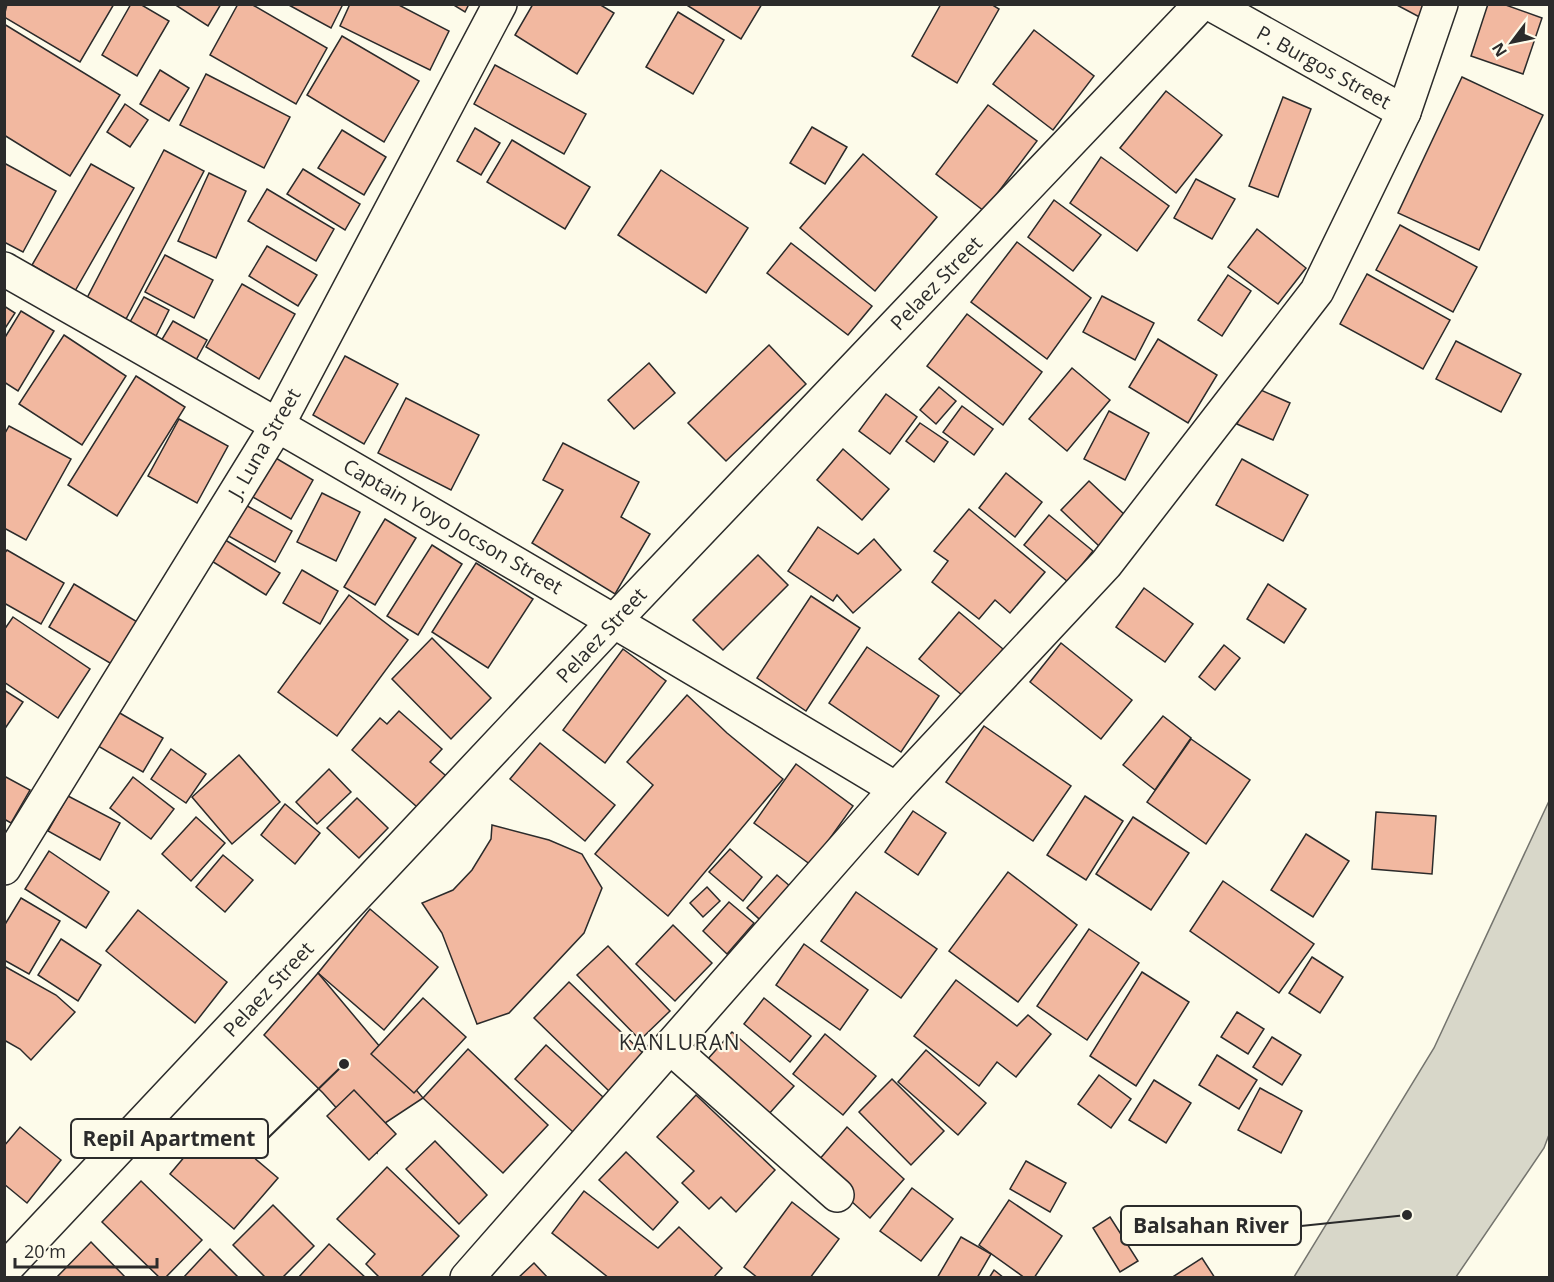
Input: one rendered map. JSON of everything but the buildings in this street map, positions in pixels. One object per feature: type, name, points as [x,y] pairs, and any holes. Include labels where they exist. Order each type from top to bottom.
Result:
[{"type":"street","name":"J. Luna Street","points":[[4,868],[278,424],[500,4]]},
{"type":"street","name":"Pelaez Street","points":[[4,1270],[615,620],[1201,4]]},
{"type":"street","name":"P. Burgos Street","points":[[1211,4],[1404,111]]},
{"type":"street","points":[[467,1278],[896,789],[1106,564],[1317,291],[1404,111],[1440,4]]},
{"type":"street","name":"Captain Yoyo Jocson Street","points":[[4,269],[278,424],[615,620],[896,789]]},
{"type":"street","points":[[670,1047],[837,1195]]},
{"type":"shaded area","points":[[1549,801],[1550,1132],[1544,1148],[1456,1277],[1294,1277],[1434,1048]]},
{"type":"place","name":"Repil Apartment","points":[[344,1064]]},
{"type":"place","name":"Balsahan River","points":[[1407,1215]]},
{"type":"district","name":"KANLURAN","points":[[680,1042]]}]
